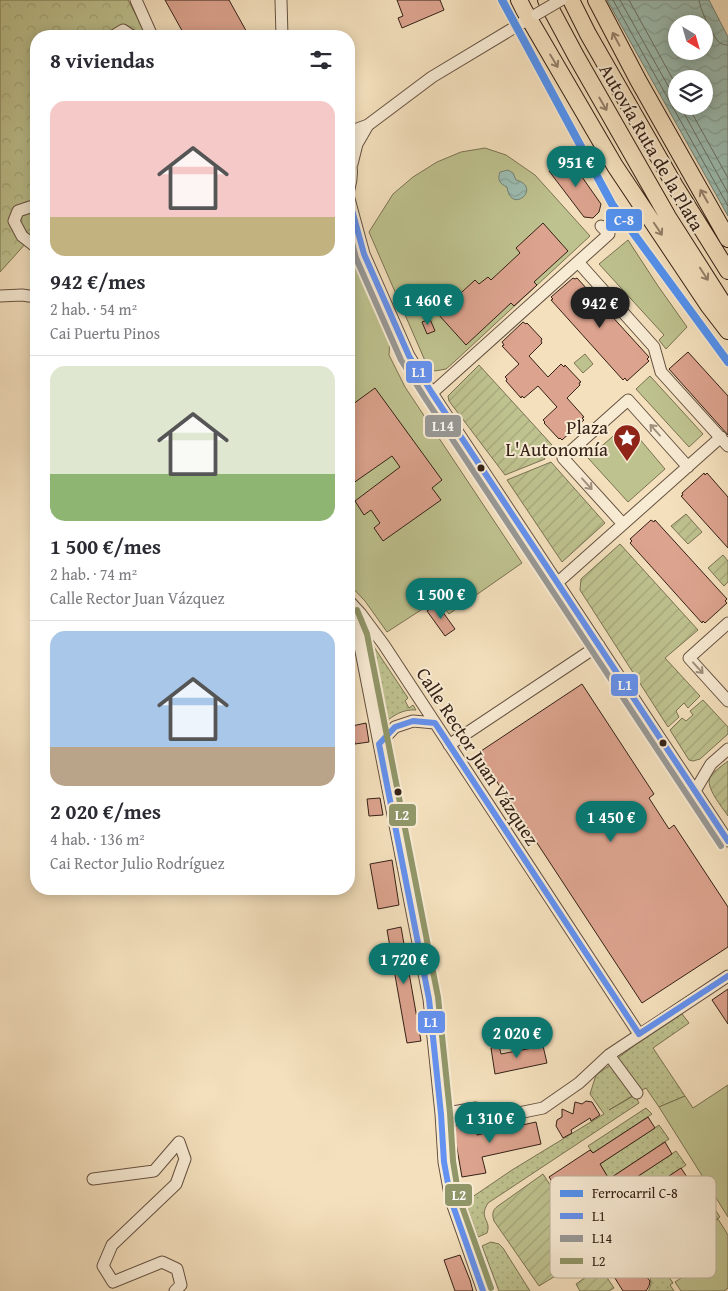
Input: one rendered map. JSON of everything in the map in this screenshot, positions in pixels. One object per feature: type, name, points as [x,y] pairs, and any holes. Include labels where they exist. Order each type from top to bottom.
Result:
[{"type":"highway","points":[[519,0],[615,166],[708,306],[728,331]]},
{"type":"highway","name":"Autovía Ruta de la Plata","points":[[546,0],[668,217],[728,310]]},
{"type":"highway","name":"Autovía Ruta de la Plata","points":[[570,0],[675,186],[728,270]]},
{"type":"highway","points":[[596,0],[638,80],[728,239]]},
{"type":"street","points":[[136,0],[149,30]]},
{"type":"street","points":[[281,0],[282,30]]},
{"type":"street","points":[[355,130],[368,125],[432,77],[560,0]]},
{"type":"street","points":[[355,149],[368,125]]},
{"type":"street","points":[[30,207],[18,211],[14,221],[22,236],[30,242]]},
{"type":"street","points":[[355,220],[364,254],[409,356],[728,841]]},
{"type":"street","points":[[432,393],[609,234],[601,226]]},
{"type":"street","points":[[355,243],[364,254]]},
{"type":"street","points":[[557,583],[688,467],[724,442],[661,372],[654,347],[578,262]]},
{"type":"street","points":[[0,296],[30,296]]},
{"type":"street","points":[[623,524],[563,458],[628,400],[688,467]]},
{"type":"street","name":"Calle Rector Juan Vázquez","points":[[355,608],[384,645],[639,1034]]},
{"type":"street","points":[[728,622],[689,658],[728,701]]},
{"type":"street","points":[[355,628],[429,999],[444,1162],[451,1200],[484,1291]]},
{"type":"street","points":[[449,745],[599,646]]},
{"type":"street","points":[[379,744],[395,727],[414,720],[435,723]]},
{"type":"street","points":[[681,770],[696,772],[711,764],[728,749]]},
{"type":"street","points":[[694,791],[711,764]]},
{"type":"street","points":[[441,1114],[476,1108],[499,1117],[543,1108],[579,1083],[608,1055],[728,976]]},
{"type":"street","points":[[608,1055],[637,1093]]},
{"type":"street","points":[[93,1179],[154,1171],[179,1142],[185,1159],[176,1184],[112,1245],[103,1266],[113,1282],[162,1262],[177,1270],[181,1284],[175,1291]]},
{"type":"green space","points":[[0,0],[128,0],[144,30],[30,30],[30,239],[0,272]]},
{"type":"green space","points":[[485,148],[506,155],[535,175],[590,236],[446,369],[435,371],[426,363],[369,232],[393,194],[413,177],[437,162],[461,152]]},
{"type":"green space","points":[[628,240],[687,327],[666,349],[659,340],[664,335],[599,264]]},
{"type":"green space","points":[[355,258],[390,336],[389,355],[405,387],[522,563],[449,614],[438,599],[387,632],[355,590]]},
{"type":"green space","points":[[585,354],[593,364],[583,373],[574,363]]},
{"type":"green space","points":[[479,365],[552,445],[540,453],[545,459],[505,475],[449,401],[448,396]]},
{"type":"green space","points":[[650,376],[703,434],[689,447],[636,389]]},
{"type":"green space","points":[[627,424],[665,469],[628,502],[588,458]]},
{"type":"green space","points":[[551,462],[605,523],[562,562],[507,480]]},
{"type":"green space","points":[[686,514],[702,532],[688,544],[671,526]]},
{"type":"green space","points":[[620,544],[698,630],[665,658],[700,696],[688,708],[684,703],[676,711],[679,717],[668,727],[580,590],[581,579]]},
{"type":"green space","points":[[723,555],[728,561],[728,582],[724,586],[708,568]]},
{"type":"green space","points":[[368,638],[408,698],[405,701],[409,708],[413,705],[416,710],[407,710],[399,713],[384,723]]},
{"type":"green space","points":[[703,700],[728,727],[728,734],[700,759],[693,761],[689,760],[670,730],[682,718],[686,721],[693,715],[690,711]]},
{"type":"green space","points":[[728,761],[728,816],[715,797],[709,781],[710,777]]},
{"type":"green space","points":[[682,1014],[689,1023],[653,1048],[685,1096],[659,1107],[646,1088],[640,1091],[618,1061],[618,1058]]},
{"type":"green space","points":[[610,1065],[634,1095],[609,1110],[635,1095],[639,1103],[488,1203],[484,1213],[488,1225],[487,1233],[478,1237],[465,1202],[512,1170],[604,1114],[590,1094],[596,1075]]},
{"type":"green space","points":[[728,1085],[728,1217],[716,1198],[716,1176],[702,1176],[659,1107],[685,1096],[693,1108]]},
{"type":"green space","points":[[646,1108],[652,1114],[593,1153],[588,1146]]},
{"type":"green space","points":[[659,1125],[669,1139],[614,1176],[607,1176],[600,1164]]},
{"type":"green space","points":[[676,1151],[686,1165],[670,1176],[638,1176]]},
{"type":"green space","points":[[543,1174],[550,1185],[550,1278],[552,1278],[539,1286],[494,1221],[493,1215],[496,1208]]},
{"type":"green space","points":[[716,1211],[720,1217],[716,1220]]},
{"type":"green space","points":[[718,1219],[728,1235],[728,1288],[724,1291],[681,1291],[675,1282],[681,1278],[716,1278],[716,1220]]},
{"type":"green space","points":[[491,1242],[499,1244],[503,1248],[530,1291],[499,1291],[482,1246]]},
{"type":"green space","points":[[584,1278],[607,1278],[614,1288],[609,1291],[580,1291],[576,1284]]},
{"type":"green space","points":[[649,1278],[670,1278],[673,1283],[670,1285],[674,1291],[648,1291]]},
{"type":"water","points":[[607,0],[709,0],[728,37],[728,216],[671,115],[713,115],[713,70],[668,70],[668,109]]},
{"type":"water","points":[[508,170],[513,173],[516,180],[527,188],[526,193],[519,199],[514,199],[510,195],[507,187],[499,179],[500,172]]},
{"type":"building","points":[[165,0],[229,0],[246,30],[182,30]]},
{"type":"building","points":[[397,0],[440,0],[444,10],[402,28],[398,18],[403,16]]},
{"type":"building","points":[[568,157],[601,204],[599,212],[593,218],[584,217],[549,171]]},
{"type":"building","points":[[543,223],[568,251],[534,282],[537,285],[514,306],[511,303],[466,345],[438,314],[475,280],[479,284],[488,277],[491,280],[520,253],[516,248]]},
{"type":"building","points":[[573,278],[577,278],[649,357],[647,359],[649,361],[627,381],[625,378],[623,380],[551,300],[553,299],[551,297]]},
{"type":"building","points":[[430,319],[435,331],[427,334],[422,322]]},
{"type":"building","points":[[523,322],[527,323],[542,339],[542,343],[529,356],[548,377],[561,364],[564,367],[565,365],[581,382],[567,398],[584,417],[582,418],[584,420],[562,440],[544,423],[543,420],[557,407],[538,386],[524,398],[522,396],[521,398],[506,381],[505,377],[519,364],[502,346],[504,345],[502,342]]},
{"type":"building","points":[[688,352],[728,396],[728,435],[669,369]]},
{"type":"building","points":[[375,388],[442,480],[432,488],[441,500],[383,541],[374,528],[380,523],[371,510],[364,515],[355,501],[400,467],[392,456],[355,482],[355,403]]},
{"type":"building","points":[[704,473],[705,475],[707,473],[728,497],[728,548],[681,496]]},
{"type":"building","points":[[651,520],[654,522],[655,520],[727,599],[725,601],[727,603],[705,623],[703,621],[702,623],[630,543],[632,541],[630,539]]},
{"type":"building","points":[[437,604],[455,629],[445,636],[427,611]]},
{"type":"building","points":[[582,684],[654,794],[649,798],[669,829],[674,825],[728,907],[728,947],[642,1003],[478,753]]},
{"type":"building","points":[[366,723],[369,742],[355,744],[355,725]]},
{"type":"building","points":[[380,798],[383,815],[369,816],[367,799]]},
{"type":"building","points":[[392,860],[399,905],[378,909],[370,864]]},
{"type":"building","points":[[401,927],[421,1041],[407,1043],[387,930]]},
{"type":"building","points":[[728,989],[728,1024],[712,1000]]},
{"type":"building","points":[[499,1046],[501,1054],[543,1046],[547,1063],[495,1074],[491,1048]]},
{"type":"building","points":[[586,1101],[592,1102],[600,1115],[591,1121],[590,1118],[571,1130],[572,1133],[563,1138],[556,1126],[557,1120],[562,1117],[562,1109],[573,1114],[575,1102],[582,1104]]},
{"type":"building","points":[[648,1117],[655,1128],[600,1164],[607,1176],[551,1176],[590,1150],[593,1153]]},
{"type":"building","points":[[474,1121],[477,1135],[536,1122],[541,1144],[482,1157],[486,1173],[462,1177],[453,1126]]},
{"type":"building","points":[[665,1142],[672,1154],[638,1176],[614,1176]]},
{"type":"building","points":[[681,1168],[686,1176],[669,1176]]},
{"type":"building","points":[[460,1255],[473,1291],[455,1291],[444,1260]]},
{"type":"building","points":[[615,1278],[648,1278],[650,1281],[646,1291],[623,1291]]},
{"type":"rail line","name":"C-8","points":[[502,0],[612,204],[728,362]]},
{"type":"transit line","name":"L1","points":[[355,221],[364,254],[409,356],[728,841]]},
{"type":"transit line","name":"L14","points":[[355,254],[401,360],[721,846]]},
{"type":"transit line","name":"L2","points":[[357,610],[367,634],[438,997],[453,1161],[459,1198],[491,1288]]},
{"type":"transit line","name":"L1","points":[[483,1291],[451,1200],[444,1162],[429,999],[379,744],[395,727],[413,721],[435,723],[639,1034],[728,976]]},
{"type":"place","name":"Plaza L'Autonomía","points":[[627,462]]}]
